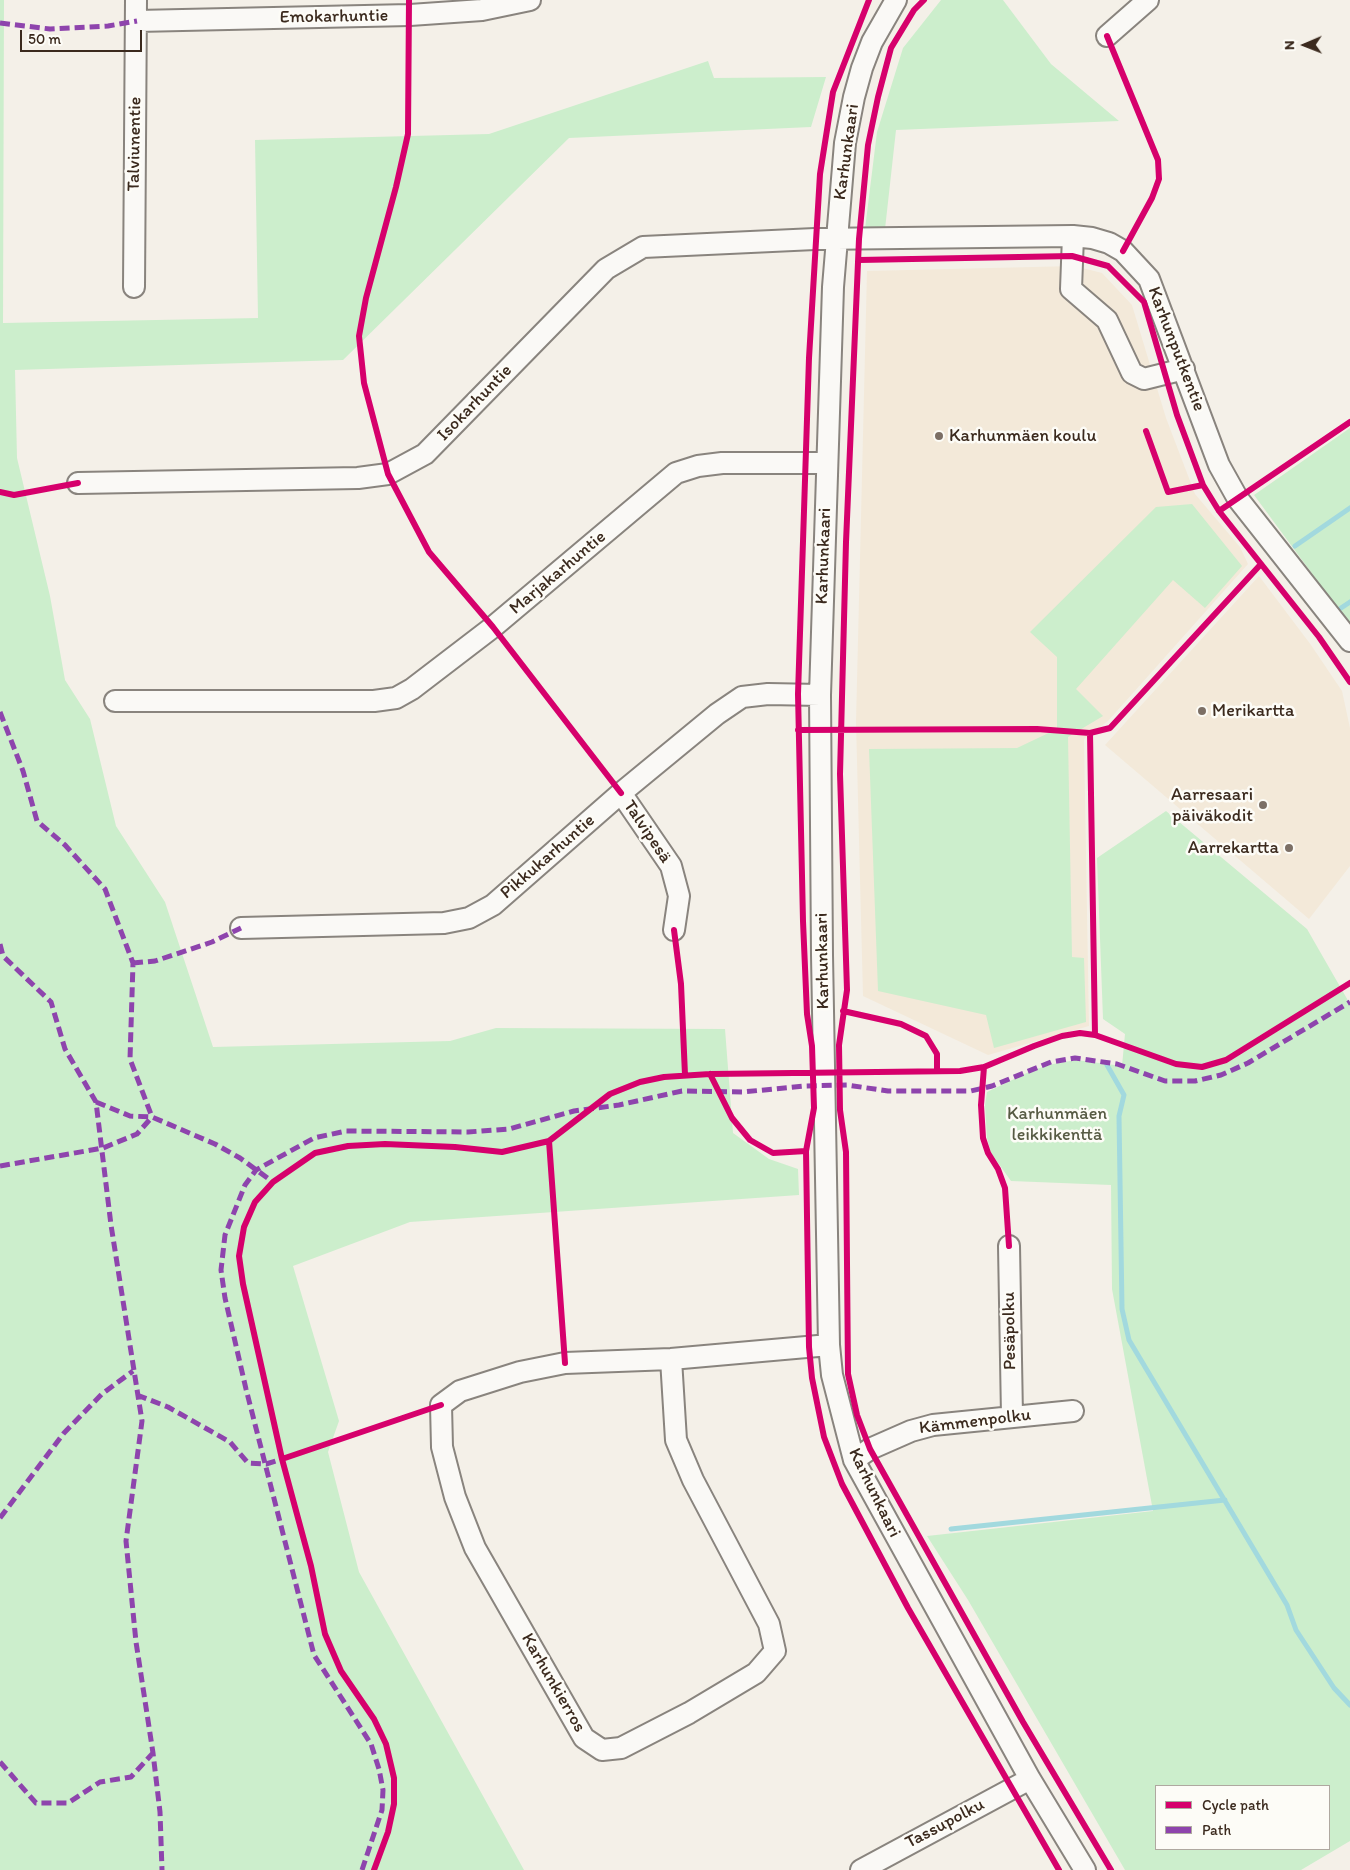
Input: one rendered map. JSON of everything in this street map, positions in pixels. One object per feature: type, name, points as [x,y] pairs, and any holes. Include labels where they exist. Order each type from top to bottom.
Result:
[{"type":"street","name":"Talviunentie","points":[[134,287],[136,0]]},
{"type":"street","name":"Emokarhuntie","points":[[137,21],[410,15],[482,10],[530,0]]},
{"type":"street","name":"Karhunkaari","points":[[896,0],[872,42],[854,96],[845,143],[836,240],[820,695],[829,1346],[832,1375],[838,1403],[854,1460],[1030,1779],[1085,1870]]},
{"type":"street","points":[[1107,36],[1148,0]]},
{"type":"street","name":"Karhunputkentie","points":[[836,240],[1073,236],[1109,243],[1139,266],[1156,292],[1219,465],[1238,499],[1350,641]]},
{"type":"street","points":[[1073,236],[1071,289],[1107,320],[1132,373],[1144,379],[1184,369]]},
{"type":"street","name":"Isokarhuntie","points":[[78,483],[358,478],[388,474],[425,454],[606,269],[643,247],[836,240]]},
{"type":"street","name":"Marjakarhuntie","points":[[115,701],[374,701],[396,698],[412,689],[493,627],[676,473],[698,466],[722,463],[827,463]]},
{"type":"street","name":"Pikkukarhuntie","points":[[241,928],[444,923],[470,918],[493,904],[621,793],[717,714],[742,697],[768,694],[820,695]]},
{"type":"street","name":"Talvipesä","points":[[621,793],[671,866],[679,896],[674,930]]},
{"type":"street","name":"Pesäpolku","points":[[1008,1246],[1012,1416]]},
{"type":"street","name":"Karhunkierros","points":[[671,1359],[676,1440],[693,1480],[769,1624],[775,1651],[756,1673],[689,1713],[620,1748],[602,1750],[584,1738],[475,1548],[454,1497],[442,1447],[441,1405],[460,1391],[538,1368],[565,1363],[671,1359],[829,1346]]},
{"type":"street","name":"Kämmenpolku","points":[[854,1460],[870,1449],[911,1431],[933,1425],[1073,1411]]},
{"type":"street","name":"Tassupolku","points":[[861,1870],[1030,1779]]},
{"type":"shaded area","points":[[1074,266],[1102,273],[1132,305],[1166,418],[1195,494],[1240,547],[1248,564],[1108,721],[1084,739],[1089,1026],[988,1055],[863,996],[856,722],[867,271]]},
{"type":"shaded area","name":"Aarresaari päiväkodit","points":[[1259,576],[1311,645],[1342,691],[1350,728],[1350,866],[1309,919],[1105,745]]},
{"type":"green space","points":[[0,0],[4,0],[3,323],[258,318],[255,140],[489,134],[708,61],[714,78],[826,77],[811,127],[569,138],[343,360],[15,370],[17,458],[50,596],[65,680],[90,719],[116,826],[165,902],[213,1047],[450,1041],[496,1028],[725,1029],[733,1133],[769,1159],[798,1169],[799,1195],[410,1222],[293,1266],[339,1421],[328,1452],[359,1572],[524,1870],[0,1870]]},
{"type":"green space","points":[[941,0],[1003,0],[1051,64],[1119,121],[896,130],[885,229],[865,229],[877,132],[903,48]]},
{"type":"green space","points":[[1350,428],[1350,625],[1254,495]]},
{"type":"green space","points":[[1192,504],[1242,566],[1205,608],[1173,580],[1076,689],[1103,716],[1068,737],[1072,957],[1084,958],[1086,1022],[994,1048],[986,1015],[878,991],[869,749],[1017,748],[1057,729],[1057,657],[1030,632],[1156,507]]},
{"type":"green space","name":"Karhunmäen leikkikenttä","points":[[1166,811],[1307,929],[1350,1004],[1350,1841],[1301,1870],[1125,1870],[968,1600],[927,1536],[1153,1511],[1112,1289],[1111,1185],[1011,1181],[991,1153],[987,1138],[985,1105],[987,1092],[1033,1070],[1053,1064],[1076,1060],[1122,1066],[1125,1034],[1103,1019],[1097,858]]},
{"type":"waterway","points":[[1295,546],[1350,508]]},
{"type":"waterway","points":[[1341,608],[1350,602]]},
{"type":"waterway","points":[[1107,1065],[1124,1095],[1119,1116],[1122,1309],[1129,1340],[1287,1605],[1296,1630],[1334,1688],[1350,1705]]},
{"type":"waterway","points":[[951,1529],[1225,1500]]},
{"type":"marked path","points":[[0,23],[50,29],[108,26],[137,21]]},
{"type":"marked path","points":[[0,712],[23,771],[37,821],[65,845],[105,889],[133,963],[130,1059],[152,1117]]},
{"type":"marked path","points":[[133,963],[155,961],[212,942],[241,928]]},
{"type":"marked path","points":[[0,944],[3,956],[51,1002],[65,1049],[96,1102],[111,1225],[142,1421],[126,1541],[136,1642],[160,1812],[162,1870]]},
{"type":"marked path","points":[[362,1870],[382,1810],[383,1790],[379,1769],[371,1744],[314,1655],[246,1389],[225,1298],[221,1270],[225,1235],[245,1185],[256,1170],[314,1138],[346,1131],[468,1132],[509,1129],[574,1111],[619,1105],[682,1091],[743,1092],[804,1086],[847,1085],[888,1091],[971,1091],[992,1086],[1051,1062],[1075,1058],[1117,1064],[1165,1081],[1195,1081],[1221,1075],[1248,1063],[1350,1002]]},
{"type":"marked path","points":[[96,1102],[130,1116],[152,1117],[215,1144],[240,1158],[273,1182]]},
{"type":"marked path","points":[[0,1166],[103,1148],[137,1134],[152,1117]]},
{"type":"marked path","points":[[0,1518],[64,1433],[102,1394],[133,1371]]},
{"type":"marked path","points":[[137,1395],[168,1407],[230,1442],[248,1463],[266,1464],[282,1459]]},
{"type":"marked path","points":[[0,1762],[36,1803],[68,1803],[100,1782],[131,1777],[153,1753]]},
{"type":"cycle path","points":[[409,0],[408,134],[396,187],[366,298],[359,336],[364,383],[388,474],[429,552],[493,627],[621,793]]},
{"type":"cycle path","points":[[869,0],[833,92],[820,174],[809,358],[798,694],[803,921],[807,1014],[812,1046],[814,1108],[806,1151],[809,1347],[812,1378],[824,1437],[842,1484],[908,1608],[1059,1870]]},
{"type":"cycle path","points":[[924,0],[914,10],[891,48],[868,145],[859,239],[846,542],[840,774],[847,990],[839,1045],[840,1110],[846,1152],[848,1374],[857,1415],[870,1449],[1023,1722],[1111,1870]]},
{"type":"cycle path","points":[[1107,36],[1158,160],[1159,179],[1152,198],[1123,251]]},
{"type":"cycle path","points":[[859,260],[1072,256],[1108,266],[1144,302],[1177,415],[1203,485],[1219,511],[1319,637],[1350,682]]},
{"type":"cycle path","points":[[1219,511],[1350,422]]},
{"type":"cycle path","points":[[1146,431],[1168,492],[1203,485]]},
{"type":"cycle path","points":[[0,492],[14,495],[78,483]]},
{"type":"cycle path","points":[[798,730],[1037,729],[1090,733],[1110,728],[1261,564]]},
{"type":"cycle path","points":[[1090,733],[1095,1035]]},
{"type":"cycle path","points":[[674,930],[681,984],[685,1075]]},
{"type":"cycle path","points":[[282,1459],[243,1284],[239,1256],[244,1227],[255,1202],[273,1182],[315,1153],[348,1146],[385,1144],[455,1147],[502,1152],[549,1141],[610,1094],[640,1082],[664,1077],[710,1074],[960,1071],[984,1067],[1062,1036],[1080,1033],[1095,1035],[1176,1064],[1202,1067],[1226,1060],[1350,983]]},
{"type":"cycle path","points":[[843,1011],[901,1024],[926,1036],[937,1054],[937,1070]]},
{"type":"cycle path","points":[[984,1067],[981,1105],[983,1138],[1005,1188],[1009,1246]]},
{"type":"cycle path","points":[[710,1074],[732,1118],[750,1140],[773,1153],[806,1151]]},
{"type":"cycle path","points":[[549,1141],[565,1363]]},
{"type":"cycle path","points":[[374,1870],[388,1832],[394,1804],[394,1778],[386,1744],[374,1719],[341,1671],[325,1634],[311,1566],[282,1459],[441,1405]]},
{"type":"place","name":"Karhunmäen koulu","points":[[939,436]]},
{"type":"place","name":"Merikartta","points":[[1202,711]]},
{"type":"place","name":"Aarresaari päiväkodit","points":[[1263,805]]},
{"type":"place","name":"Aarrekartta","points":[[1289,848]]}]
